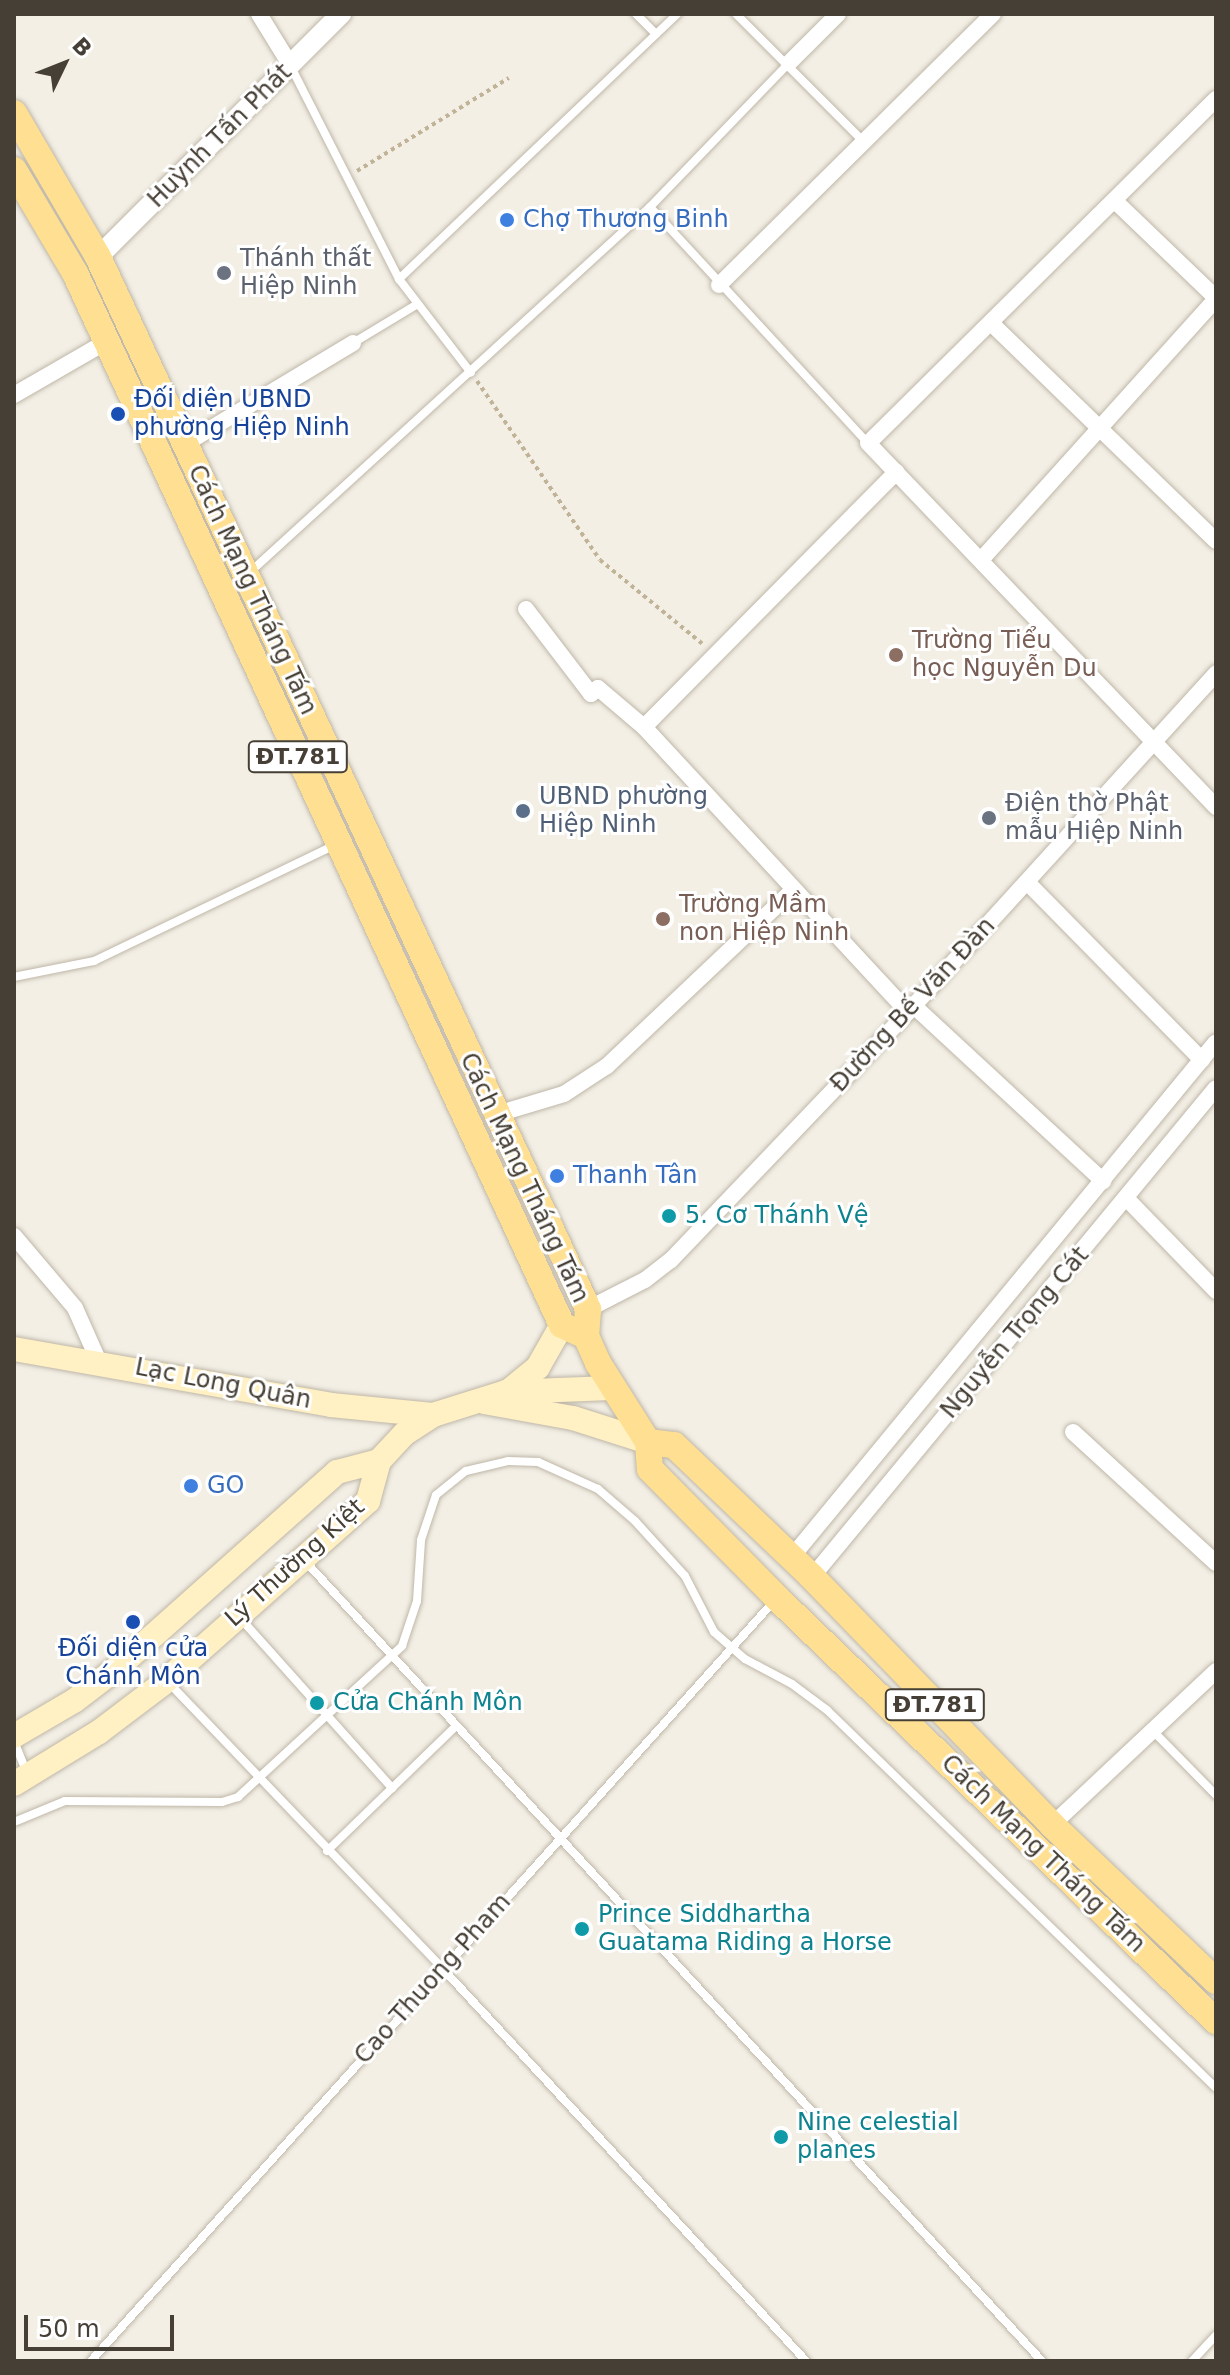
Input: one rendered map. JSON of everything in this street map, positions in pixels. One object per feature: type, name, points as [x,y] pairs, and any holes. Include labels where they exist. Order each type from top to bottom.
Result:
[{"type":"main road","name":"Cách Mạng Tháng Tám","points":[[14,113],[98,257],[494,1115],[588,1309],[586,1336],[611,1388],[648,1442],[650,1469],[872,1691],[1216,2021]]},
{"type":"main road","name":"Cách Mạng Tháng Tám","points":[[14,170],[75,273],[104,343],[562,1325],[586,1336]]},
{"type":"main road","points":[[75,273],[98,257]]},
{"type":"main road","points":[[506,1392],[538,1367],[562,1325]]},
{"type":"main road","name":"Lạc Long Quân","points":[[14,1349],[98,1360],[331,1405],[433,1415]]},
{"type":"main road","name":"Lạc Long Quân","points":[[379,1461],[404,1434],[433,1415],[477,1401],[506,1392],[611,1388]]},
{"type":"main road","name":"Lạc Long Quân","points":[[477,1401],[573,1418],[648,1442]]},
{"type":"main road","name":"Cách Mạng Tháng Tám","points":[[648,1442],[674,1445],[802,1568],[1052,1825],[1215,1980]]},
{"type":"main road","name":"Lý Thường Kiệt","points":[[21,1780],[99,1732],[167,1680],[303,1559],[368,1501],[379,1461]]},
{"type":"main road","name":"Lý Thường Kiệt","points":[[14,1738],[117,1668],[337,1472],[379,1461]]},
{"type":"main road","points":[[777,1598],[802,1568]]},
{"type":"main road","points":[[872,1691],[896,1664]]},
{"type":"street","points":[[259,14],[291,66]]},
{"type":"street","name":"Huỳnh Tấn Phát","points":[[98,257],[341,14]]},
{"type":"street","points":[[789,63],[838,14]]},
{"type":"street","points":[[719,285],[993,14]]},
{"type":"street","points":[[1216,99],[868,443],[1216,807]]},
{"type":"street","points":[[981,560],[1103,431],[1216,298],[1115,201]]},
{"type":"street","points":[[991,323],[1216,541]]},
{"type":"street","points":[[14,395],[104,343]]},
{"type":"street","points":[[185,444],[353,343]]},
{"type":"street","points":[[644,727],[896,472]]},
{"type":"street","points":[[526,609],[591,694],[598,688],[644,727],[793,890],[911,1009],[1103,1181]]},
{"type":"street","name":"Đường Bế Văn Đàn","points":[[588,1309],[645,1280],[671,1260],[1028,883],[1216,673]]},
{"type":"street","points":[[1028,883],[1202,1060]]},
{"type":"street","points":[[494,1115],[564,1094],[607,1066],[793,890]]},
{"type":"street","points":[[802,1568],[1103,1181],[1216,1042]]},
{"type":"street","name":"Nguyễn Trọng Cát","points":[[802,1568],[1127,1199],[1216,1088]]},
{"type":"street","points":[[1127,1199],[1216,1291]]},
{"type":"street","points":[[14,1236],[75,1308],[98,1360]]},
{"type":"street","points":[[1073,1432],[1216,1563]]},
{"type":"street","points":[[1052,1825],[1216,1671]]},
{"type":"lane","points":[[636,14],[656,34]]},
{"type":"lane","points":[[399,279],[677,14]]},
{"type":"lane","points":[[736,14],[789,63],[864,142]]},
{"type":"lane","points":[[245,577],[650,207],[789,63]]},
{"type":"lane","points":[[291,66],[399,279],[471,373]]},
{"type":"lane","points":[[650,207],[868,443]]},
{"type":"lane","points":[[353,343],[416,305]]},
{"type":"lane","points":[[14,977],[94,961],[339,843]]},
{"type":"lane","points":[[14,1822],[65,1801],[222,1802],[259,1778],[390,1656],[410,1630],[421,1540],[436,1495],[466,1471],[508,1461],[549,1466],[598,1489],[671,1558],[714,1632],[732,1649],[827,1710],[1216,2088]]},
{"type":"lane","points":[[303,1559],[454,1728],[1042,2361]]},
{"type":"lane","name":"Cao Thuong Pham","points":[[91,2361],[777,1598]]},
{"type":"lane","points":[[238,1616],[392,1788]]},
{"type":"lane","points":[[167,1680],[442,1968],[806,2361]]},
{"type":"lane","points":[[327,1851],[454,1728]]},
{"type":"lane","points":[[1152,1731],[1216,1795]]},
{"type":"lane","points":[[14,1738],[21,1780]]},
{"type":"lane","points":[[1192,2361],[1216,2335]]},
{"type":"path","points":[[346,178],[509,78]]},
{"type":"path","points":[[471,373],[600,560],[716,653]]},
{"type":"place","name":"Chợ Thương Binh","points":[[507,220]]},
{"type":"place","name":"Thánh thất Hiệp Ninh","points":[[224,273]]},
{"type":"place","name":"Đối diện UBND phường Hiệp Ninh","points":[[118,414]]},
{"type":"place","name":"Trường Tiểu học Nguyễn Du","points":[[896,655]]},
{"type":"place","name":"UBND phường Hiệp Ninh","points":[[523,811]]},
{"type":"place","name":"Điện thờ Phật mẫu Hiệp Ninh","points":[[989,818]]},
{"type":"place","name":"Trường Mầm non Hiệp Ninh","points":[[663,919]]},
{"type":"place","name":"Thanh Tân","points":[[557,1176]]},
{"type":"place","name":"5. Cơ Thánh Vệ","points":[[669,1216]]},
{"type":"place","name":"GO","points":[[191,1486]]},
{"type":"place","name":"Đối diện cửa Chánh Môn","points":[[133,1622]]},
{"type":"place","name":"Cửa Chánh Môn","points":[[317,1703]]},
{"type":"place","name":"Prince Siddhartha Guatama Riding a Horse","points":[[582,1929]]},
{"type":"place","name":"Nine celestial planes","points":[[781,2137]]}]
